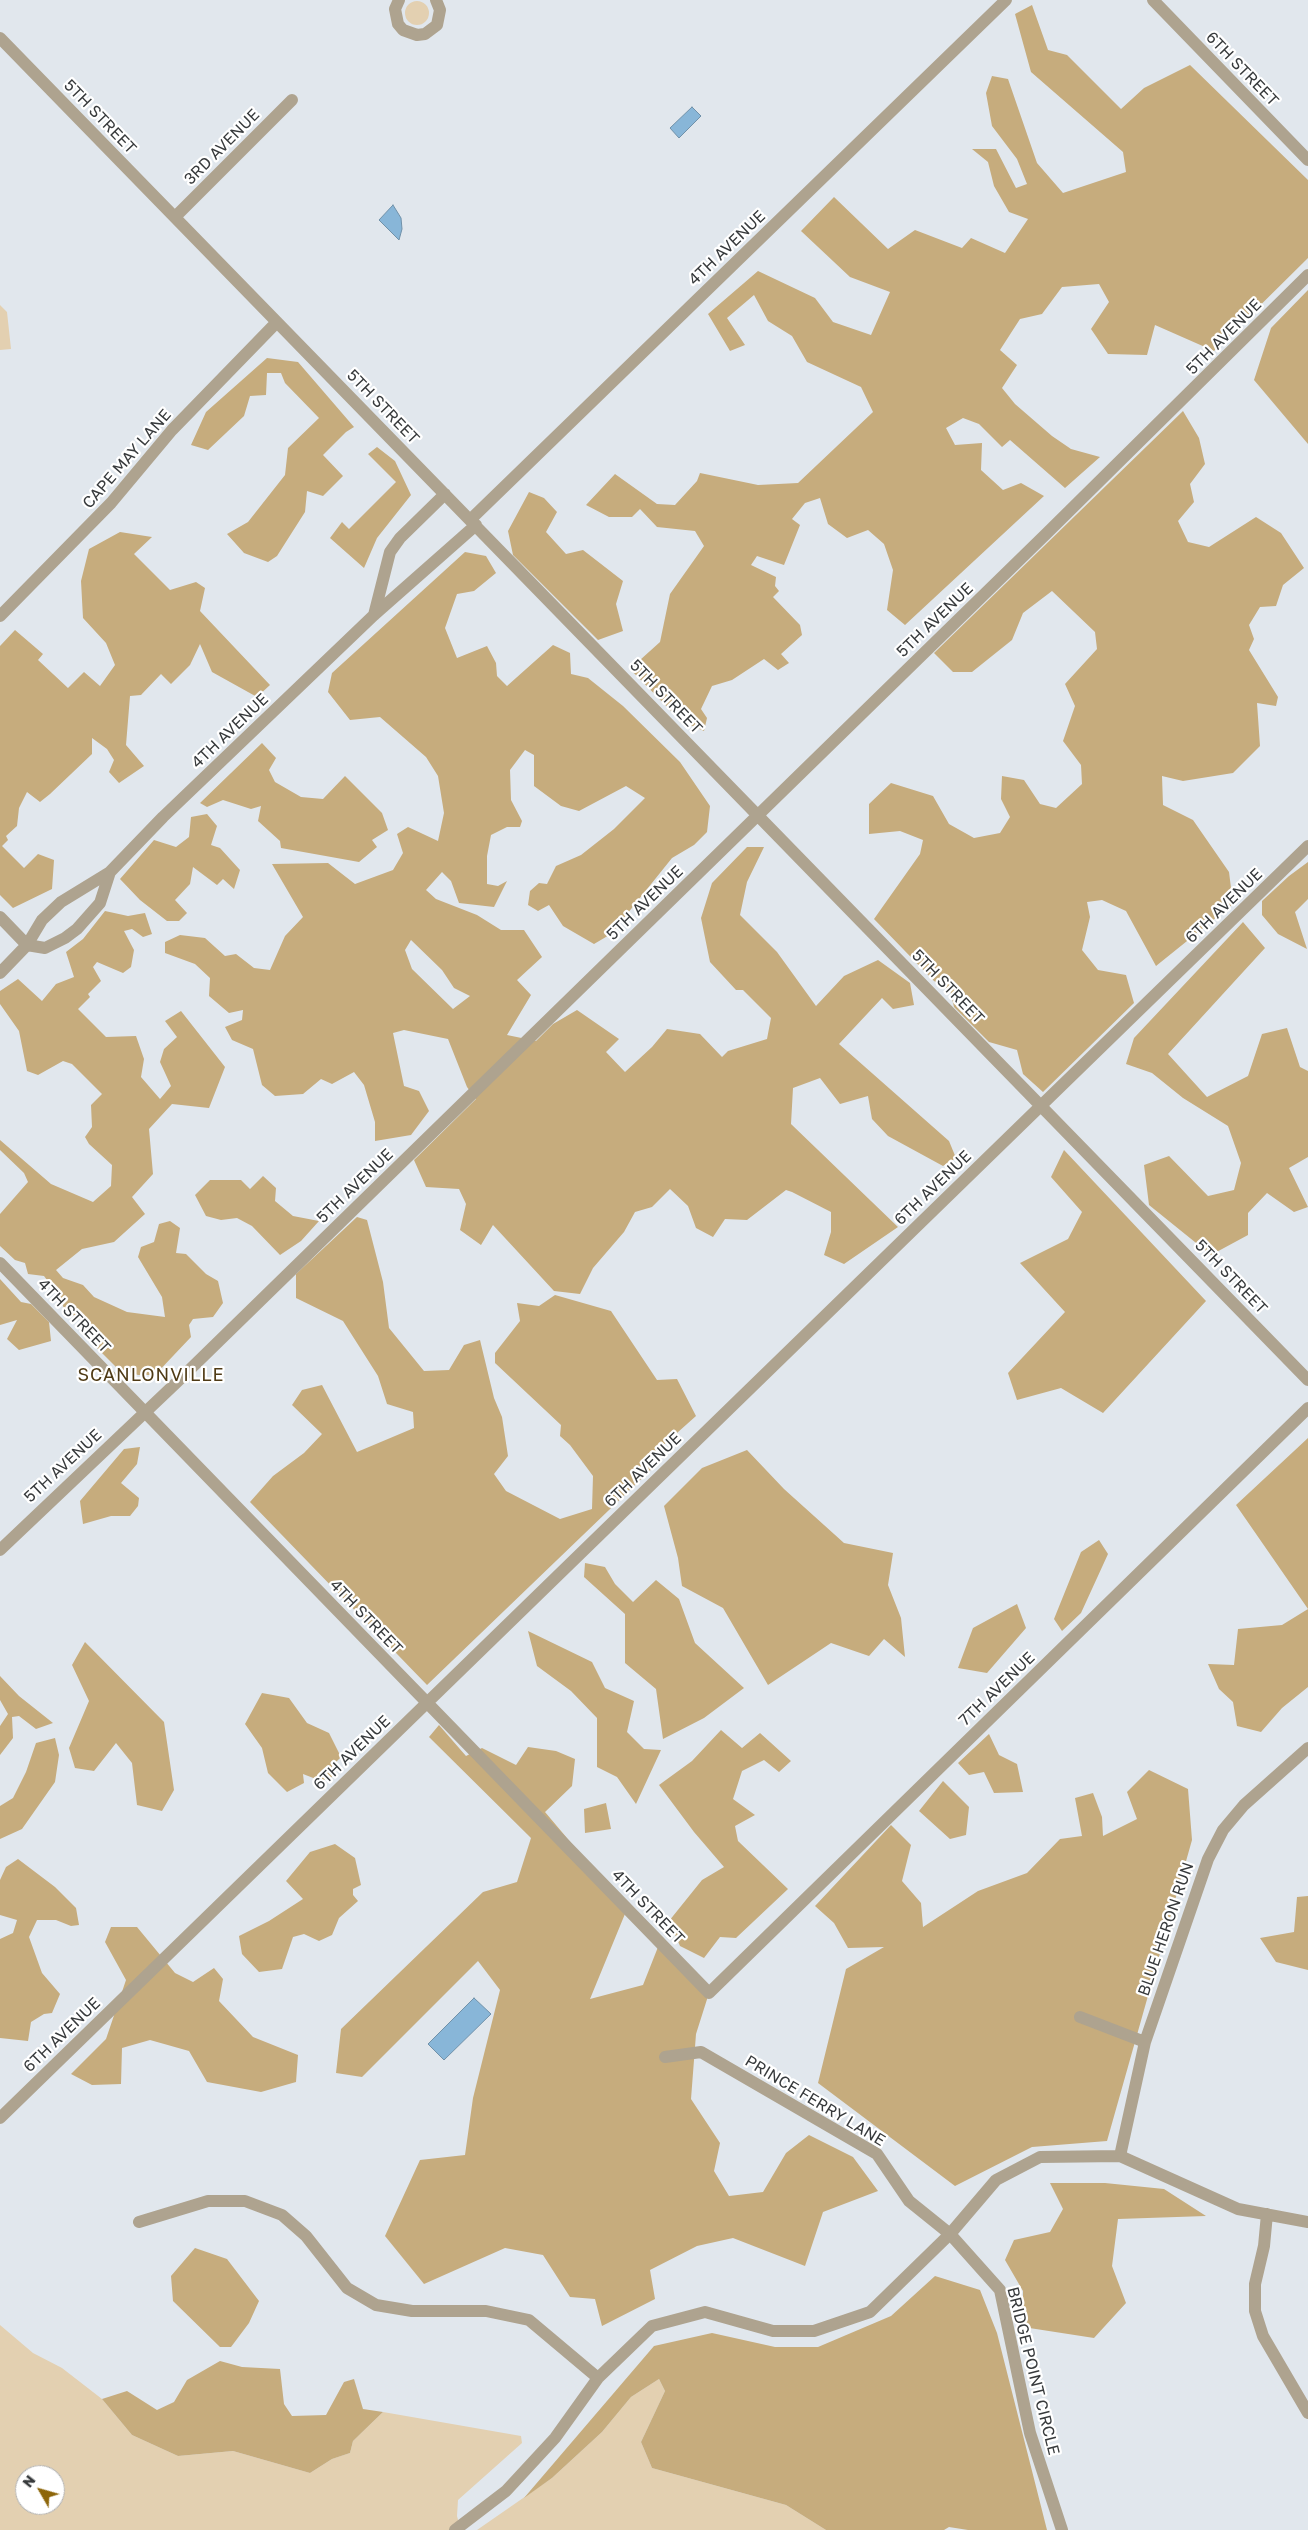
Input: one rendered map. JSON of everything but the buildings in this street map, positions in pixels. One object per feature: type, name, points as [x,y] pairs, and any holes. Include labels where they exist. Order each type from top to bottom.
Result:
[{"type":"street","points":[[399,0],[395,9],[398,24],[403,30],[417,36],[425,34],[436,25],[440,10],[436,0]]},
{"type":"street","name":"4TH AVENUE","points":[[0,973],[27,945],[42,920],[61,902],[110,872],[163,817],[473,523],[1006,0]]},
{"type":"street","name":"6TH STREET","points":[[1153,0],[1308,160]]},
{"type":"street","name":"5TH STREET","points":[[0,38],[1308,1380]]},
{"type":"street","name":"3RD AVENUE","points":[[175,217],[292,100]]},
{"type":"street","name":"5TH AVENUE","points":[[0,1550],[145,1413],[1308,275]]},
{"type":"street","name":"CAPE MAY LANE","points":[[0,616],[111,503],[172,430],[277,322]]},
{"type":"street","points":[[374,615],[390,552],[400,538],[445,494]]},
{"type":"street","name":"6TH AVENUE","points":[[0,2118],[1308,846]]},
{"type":"street","name":"4TH AVENUE","points":[[27,945],[45,948],[77,929],[100,903],[110,872]]},
{"type":"street","points":[[0,917],[27,945]]},
{"type":"street","name":"4TH STREET","points":[[0,1263],[709,1993]]},
{"type":"street","name":"7TH AVENUE","points":[[709,1993],[1308,1408]]},
{"type":"street","name":"BLUE HERON RUN","points":[[1120,2156],[1145,2042],[1208,1859],[1223,1830],[1244,1805],[1308,1748]]},
{"type":"street","points":[[1080,2018],[1145,2042]]},
{"type":"street","name":"PRINCE FERRY LANE","points":[[665,2057],[701,2052],[877,2154],[909,2201],[950,2234]]},
{"type":"street","points":[[457,2528],[506,2491],[555,2438],[598,2378],[652,2326],[706,2312],[773,2331],[814,2332],[870,2312],[950,2234],[996,2180],[1040,2157],[1120,2156],[1238,2209],[1308,2222]]},
{"type":"street","points":[[139,2222],[208,2201],[244,2201],[282,2215],[306,2236],[347,2288],[376,2305],[412,2311],[486,2311],[529,2320],[598,2378]]},
{"type":"street","points":[[1266,2214],[1264,2246],[1255,2284],[1255,2311],[1263,2336],[1308,2413]]},
{"type":"street","name":"BRIDGE POINT CIRCLE","points":[[950,2234],[1000,2290],[1030,2433],[1062,2530]]},
{"type":"shaded area","points":[[417,1],[422,2],[428,8],[428,18],[422,24],[417,25],[412,24],[406,18],[405,13],[406,8],[412,2]]},
{"type":"shaded area","points":[[1032,5],[1048,50],[1067,55],[1121,109],[1144,88],[1190,65],[1308,180],[1308,258],[1214,351],[1155,325],[1147,355],[1108,354],[1091,329],[1109,302],[1099,284],[1062,287],[1042,314],[1020,319],[1000,350],[1017,365],[1002,388],[1015,404],[1052,436],[1071,449],[1100,457],[1065,488],[1010,440],[1002,447],[979,424],[963,418],[946,428],[955,445],[982,443],[981,470],[1003,490],[1021,483],[1044,496],[905,625],[887,610],[893,570],[884,544],[868,530],[847,538],[828,524],[820,498],[805,503],[792,519],[800,525],[784,565],[757,556],[751,565],[776,577],[775,586],[779,591],[773,597],[800,625],[802,635],[781,654],[789,663],[778,670],[764,659],[732,680],[712,686],[701,709],[707,718],[704,731],[681,721],[630,669],[660,642],[670,594],[704,546],[695,531],[657,527],[640,509],[632,517],[609,517],[586,505],[615,474],[657,504],[675,505],[697,481],[700,473],[758,485],[798,483],[873,412],[861,387],[807,362],[792,336],[768,321],[754,295],[727,318],[745,345],[730,351],[708,314],[758,271],[815,298],[833,322],[871,335],[890,292],[850,277],[801,231],[834,197],[888,249],[915,230],[962,248],[971,238],[1005,253],[1028,219],[1009,212],[994,186],[988,162],[972,149],[996,149],[1016,188],[1027,184],[1017,159],[992,126],[986,93],[992,76],[1008,79],[1037,163],[1063,193],[1126,172],[1123,152],[1031,72],[1015,14]]},
{"type":"shaded area","points":[[1308,290],[1308,444],[1254,380],[1271,328]]},
{"type":"shaded area","points":[[0,305],[7,312],[11,349],[0,350]]},
{"type":"shaded area","points":[[267,358],[298,362],[354,427],[346,432],[323,455],[343,476],[323,496],[307,491],[305,512],[277,556],[268,562],[244,553],[227,534],[248,522],[285,475],[288,448],[319,418],[285,383],[281,373],[267,373],[266,395],[250,396],[244,416],[208,450],[191,445],[206,412]]},
{"type":"shaded area","points":[[1183,411],[1199,438],[1205,464],[1190,484],[1194,502],[1178,521],[1188,542],[1209,547],[1256,517],[1281,533],[1304,568],[1283,585],[1276,606],[1260,607],[1249,625],[1254,639],[1249,650],[1278,697],[1276,706],[1257,703],[1260,746],[1233,773],[1183,781],[1162,776],[1163,805],[1193,820],[1229,872],[1233,904],[1156,966],[1126,911],[1102,900],[1087,902],[1090,917],[1082,950],[1098,970],[1126,975],[1134,1003],[1043,1092],[1023,1074],[1017,1050],[989,1042],[954,1007],[950,990],[934,981],[874,919],[920,854],[923,840],[900,831],[869,834],[869,804],[891,783],[933,796],[949,824],[974,838],[1000,833],[1010,817],[1001,799],[1002,776],[1024,780],[1040,804],[1056,808],[1082,784],[1081,765],[1063,741],[1075,706],[1065,684],[1097,649],[1095,632],[1052,591],[1023,613],[1012,640],[972,672],[953,672],[934,653]]},
{"type":"shaded area","points":[[377,447],[395,461],[411,495],[377,538],[364,568],[330,538],[342,522],[349,529],[396,482],[368,454]]},
{"type":"shaded area","points":[[529,492],[544,498],[557,512],[546,532],[566,554],[583,550],[623,581],[616,604],[623,631],[598,640],[513,555],[508,531]]},
{"type":"shaded area","points":[[120,532],[152,537],[134,554],[170,590],[196,582],[205,588],[200,611],[270,685],[257,697],[212,672],[200,644],[190,665],[171,684],[161,674],[141,695],[130,696],[126,745],[144,766],[119,783],[109,772],[114,760],[107,749],[92,738],[92,754],[50,794],[40,802],[27,792],[19,808],[17,826],[6,836],[8,840],[2,846],[24,868],[38,854],[54,860],[52,889],[13,908],[0,895],[0,646],[15,630],[43,654],[38,660],[68,688],[84,672],[100,686],[115,665],[106,643],[83,618],[81,581],[89,549]]},
{"type":"shaded area","points":[[465,552],[486,556],[496,573],[474,591],[457,594],[445,628],[457,658],[487,646],[496,663],[497,676],[507,686],[553,645],[570,653],[571,674],[588,678],[623,706],[680,762],[710,806],[707,832],[694,845],[672,858],[611,934],[594,944],[563,926],[549,905],[538,911],[528,905],[530,891],[539,883],[547,884],[556,866],[581,855],[614,829],[645,798],[626,786],[579,811],[561,806],[534,786],[534,755],[525,750],[510,770],[511,800],[522,821],[520,827],[507,827],[491,835],[487,856],[487,884],[498,886],[507,881],[494,907],[459,903],[451,881],[442,872],[426,890],[436,899],[477,915],[501,930],[524,930],[542,957],[517,980],[531,995],[507,1035],[536,1041],[553,1024],[577,1010],[619,1039],[606,1052],[625,1072],[652,1047],[667,1029],[700,1034],[722,1057],[728,1051],[767,1039],[771,1018],[743,990],[736,990],[710,962],[701,918],[712,883],[747,847],[764,847],[747,882],[740,915],[777,952],[816,1006],[844,976],[878,960],[910,983],[914,1005],[893,1009],[882,998],[839,1044],[949,1141],[956,1158],[943,1166],[888,1136],[872,1119],[868,1096],[840,1104],[820,1078],[793,1088],[791,1124],[898,1227],[844,1264],[824,1255],[831,1232],[831,1212],[792,1192],[786,1190],[747,1220],[725,1219],[713,1237],[696,1228],[688,1206],[670,1189],[652,1207],[635,1212],[624,1232],[593,1268],[580,1294],[554,1291],[493,1225],[481,1245],[460,1230],[466,1204],[459,1189],[426,1187],[414,1160],[476,1099],[467,1087],[448,1039],[404,1030],[393,1033],[404,1086],[419,1091],[429,1111],[411,1135],[375,1141],[375,1122],[364,1085],[354,1072],[332,1084],[321,1079],[303,1094],[275,1096],[262,1085],[253,1049],[232,1040],[225,1027],[242,1020],[243,1010],[229,1013],[209,996],[210,978],[195,964],[165,953],[165,942],[180,935],[205,938],[225,956],[236,954],[254,968],[270,970],[285,936],[303,917],[272,864],[328,863],[355,884],[393,870],[403,853],[397,834],[408,827],[438,841],[444,813],[438,776],[426,757],[380,717],[350,720],[328,692],[332,673]],"holes":[[[411,940],[442,970],[454,988],[470,996],[453,1009],[412,969],[405,950]]]},
{"type":"shaded area","points":[[262,743],[276,758],[269,770],[275,782],[301,797],[323,799],[345,776],[382,813],[388,830],[372,840],[377,847],[359,862],[281,848],[280,841],[258,821],[261,806],[251,809],[223,800],[207,807],[200,803]]},
{"type":"shaded area","points":[[207,814],[217,826],[211,845],[220,848],[240,870],[234,889],[223,879],[217,885],[193,867],[190,884],[175,900],[187,913],[179,921],[167,921],[140,900],[120,879],[154,840],[176,847],[189,837],[191,817]]},
{"type":"shaded area","points":[[1308,862],[1308,899],[1295,912],[1307,949],[1278,934],[1262,915],[1262,901],[1289,876]]},
{"type":"shaded area","points":[[105,911],[128,916],[145,913],[152,934],[143,937],[132,929],[124,931],[134,950],[131,967],[123,973],[97,962],[93,967],[101,981],[88,994],[90,997],[78,1009],[106,1037],[136,1036],[144,1059],[141,1077],[160,1099],[171,1086],[160,1062],[164,1049],[177,1037],[165,1021],[181,1011],[225,1067],[209,1108],[172,1104],[149,1129],[153,1174],[132,1197],[145,1214],[114,1242],[82,1249],[56,1270],[63,1278],[83,1285],[94,1297],[127,1312],[165,1317],[162,1297],[138,1257],[141,1247],[154,1242],[159,1224],[170,1221],[180,1228],[176,1253],[186,1254],[206,1274],[218,1281],[223,1303],[213,1317],[193,1319],[189,1325],[191,1337],[155,1375],[138,1375],[117,1368],[89,1340],[85,1321],[65,1311],[59,1296],[44,1276],[28,1274],[25,1263],[15,1260],[0,1246],[0,1214],[28,1182],[24,1173],[0,1150],[0,1140],[51,1184],[93,1202],[111,1186],[112,1165],[89,1144],[85,1137],[92,1127],[91,1105],[102,1094],[72,1064],[63,1061],[38,1075],[27,1071],[19,1031],[0,1004],[0,991],[18,979],[42,1001],[56,984],[74,977],[66,952],[83,939]]},
{"type":"shaded area","points":[[1243,922],[1265,948],[1168,1054],[1207,1097],[1248,1076],[1262,1034],[1287,1028],[1300,1067],[1308,1071],[1308,1157],[1289,1168],[1308,1207],[1294,1212],[1267,1193],[1248,1213],[1248,1235],[1211,1255],[1149,1205],[1144,1165],[1169,1156],[1208,1196],[1234,1190],[1241,1163],[1228,1126],[1183,1098],[1152,1073],[1126,1064],[1134,1038]]},
{"type":"shaded area","points":[[1064,1150],[1206,1301],[1103,1413],[1061,1388],[1017,1400],[1008,1373],[1065,1312],[1020,1263],[1068,1239],[1082,1212],[1051,1177]]},
{"type":"shaded area","points":[[263,1176],[276,1188],[275,1201],[293,1216],[319,1221],[301,1241],[280,1255],[252,1226],[237,1218],[221,1220],[206,1216],[195,1195],[210,1180],[241,1180],[250,1189]]},
{"type":"shaded area","points":[[357,1217],[367,1220],[383,1282],[389,1328],[424,1371],[449,1370],[464,1345],[480,1340],[494,1398],[502,1417],[508,1456],[494,1474],[506,1491],[560,1519],[592,1509],[593,1476],[570,1445],[560,1436],[561,1425],[495,1363],[495,1353],[520,1321],[517,1303],[539,1306],[555,1295],[611,1311],[657,1380],[677,1379],[696,1416],[659,1449],[660,1461],[427,1685],[250,1502],[273,1476],[304,1453],[322,1434],[292,1405],[302,1390],[322,1385],[357,1452],[414,1428],[413,1412],[387,1404],[378,1376],[343,1321],[296,1298],[296,1274]]},
{"type":"shaded area","points":[[0,1279],[21,1302],[31,1304],[49,1322],[51,1341],[19,1350],[7,1339],[17,1320],[0,1325]]},
{"type":"shaded area","points":[[1308,1438],[1308,1609],[1236,1505]]},
{"type":"shaded area","points":[[140,1447],[137,1464],[121,1483],[139,1498],[138,1506],[130,1516],[111,1516],[83,1524],[80,1501],[124,1449]]},
{"type":"shaded area","points":[[747,1450],[784,1489],[844,1543],[893,1553],[888,1585],[901,1618],[905,1657],[884,1639],[869,1656],[831,1643],[768,1685],[723,1608],[682,1586],[678,1558],[664,1506],[702,1468]]},
{"type":"shaded area","points":[[1099,1540],[1108,1554],[1081,1613],[1062,1631],[1054,1619],[1081,1552]]},
{"type":"shaded area","points":[[585,1563],[605,1567],[615,1584],[633,1602],[656,1580],[679,1599],[695,1643],[744,1688],[704,1718],[663,1739],[656,1689],[625,1663],[625,1614],[584,1577]]},
{"type":"shaded area","points":[[1017,1604],[1026,1628],[987,1673],[958,1668],[973,1628]]},
{"type":"shaded area","points":[[1308,1609],[1308,1687],[1282,1708],[1261,1732],[1237,1726],[1233,1702],[1219,1689],[1208,1664],[1234,1665],[1238,1629],[1282,1625]]},
{"type":"shaded area","points":[[528,1631],[592,1662],[605,1688],[634,1701],[627,1732],[644,1749],[661,1750],[636,1804],[617,1777],[597,1767],[597,1718],[571,1691],[537,1666]]},
{"type":"shaded area","points":[[85,1642],[164,1722],[174,1790],[162,1811],[137,1805],[132,1763],[116,1743],[94,1771],[75,1768],[69,1748],[89,1701],[72,1665]]},
{"type":"shaded area","points":[[0,1676],[19,1696],[53,1723],[36,1729],[19,1716],[12,1717],[13,1738],[0,1755],[0,1726],[8,1714],[0,1700]]},
{"type":"shaded area","points":[[262,1693],[289,1698],[307,1723],[329,1733],[341,1757],[332,1766],[332,1777],[321,1781],[303,1774],[304,1783],[287,1792],[268,1773],[262,1748],[245,1724]]},
{"type":"shaded area","points":[[439,1725],[466,1756],[482,1748],[516,1765],[528,1747],[556,1751],[575,1759],[572,1786],[545,1812],[627,1909],[590,1999],[643,1985],[660,1942],[709,1993],[696,2034],[691,2099],[720,2143],[714,2171],[729,2196],[763,2192],[786,2153],[809,2135],[853,2157],[878,2191],[823,2212],[805,2266],[733,2238],[697,2246],[650,2270],[655,2299],[602,2326],[595,2299],[570,2297],[543,2255],[505,2248],[424,2284],[385,2236],[420,2160],[465,2155],[473,2098],[500,1990],[478,1961],[362,2077],[336,2073],[341,2029],[483,1892],[517,1882],[531,1838],[429,1737]]},
{"type":"shaded area","points":[[721,1730],[742,1748],[760,1733],[791,1761],[779,1772],[764,1760],[742,1771],[733,1799],[755,1815],[735,1826],[738,1841],[788,1889],[736,1938],[720,1937],[704,1958],[680,1946],[669,1921],[702,1880],[724,1867],[694,1832],[659,1785],[692,1761]]},
{"type":"shaded area","points":[[989,1734],[999,1755],[1017,1764],[1023,1792],[994,1793],[984,1772],[969,1775],[958,1763]]},
{"type":"shaded area","points":[[55,1738],[59,1755],[55,1782],[22,1829],[0,1839],[0,1806],[13,1798],[26,1772],[36,1743]]},
{"type":"shaded area","points":[[1149,1770],[1188,1789],[1192,1840],[1107,2141],[1032,2147],[955,2186],[818,2083],[846,1969],[884,1947],[848,1948],[834,1923],[815,1906],[891,1825],[911,1845],[902,1881],[921,1903],[923,1927],[978,1891],[1027,1873],[1060,1839],[1082,1836],[1075,1798],[1093,1793],[1102,1817],[1103,1836],[1137,1819],[1127,1792]]},
{"type":"shaded area","points":[[943,1781],[969,1807],[966,1835],[950,1839],[919,1811]]},
{"type":"shaded area","points":[[606,1803],[611,1829],[585,1833],[584,1809]]},
{"type":"shaded area","points":[[335,1844],[355,1858],[361,1885],[353,1889],[353,1895],[358,1901],[339,1918],[332,1935],[319,1941],[304,1934],[293,1937],[282,1969],[259,1972],[242,1954],[239,1936],[269,1921],[303,1899],[286,1881],[310,1852]]},
{"type":"shaded area","points":[[18,1859],[55,1887],[76,1908],[79,1925],[71,1926],[56,1920],[37,1920],[29,1937],[42,1973],[60,1994],[52,2013],[44,2014],[31,2022],[28,2041],[0,2038],[0,1939],[13,1933],[17,1920],[0,1915],[0,1880],[6,1867]]},
{"type":"shaded area","points":[[1308,1896],[1308,1970],[1276,1962],[1260,1938],[1294,1932],[1297,1897]]},
{"type":"shaded area","points":[[111,1927],[137,1927],[175,1973],[193,1982],[214,1968],[223,1979],[219,2001],[253,2037],[298,2055],[296,2082],[261,2092],[207,2082],[189,2051],[150,2040],[122,2048],[121,2084],[92,2085],[71,2074],[106,2039],[126,1980],[105,1942]]},
{"type":"shaded area","points":[[1050,2183],[1105,2183],[1164,2189],[1206,2216],[1118,2219],[1112,2266],[1126,2303],[1094,2338],[1023,2327],[1023,2291],[1005,2260],[1014,2240],[1050,2232],[1063,2209]]},
{"type":"shaded area","points":[[195,2248],[227,2259],[259,2301],[249,2323],[231,2347],[220,2347],[173,2301],[171,2276]]},
{"type":"shaded area","points":[[935,2276],[980,2290],[997,2333],[1047,2530],[968,2530],[949,2527],[944,2530],[826,2530],[786,2505],[652,2468],[641,2442],[665,2391],[659,2379],[631,2397],[602,2432],[552,2478],[524,2498],[654,2346],[712,2333],[775,2347],[818,2347],[891,2316]]},
{"type":"shaded area","points":[[0,2325],[33,2353],[62,2368],[102,2399],[132,2435],[178,2456],[233,2451],[310,2473],[332,2459],[350,2453],[353,2441],[383,2412],[521,2436],[522,2443],[458,2500],[457,2516],[460,2527],[465,2530],[0,2530]]},
{"type":"shaded area","points":[[220,2361],[242,2367],[280,2369],[284,2404],[292,2416],[326,2415],[344,2382],[354,2379],[363,2409],[383,2412],[353,2441],[350,2453],[332,2459],[310,2473],[233,2451],[178,2456],[132,2435],[102,2399],[127,2391],[157,2410],[174,2402],[187,2380]]},
{"type":"shaded area","points":[[659,2379],[665,2391],[641,2442],[652,2468],[786,2505],[826,2530],[477,2530],[552,2478],[602,2432],[631,2397]]},
{"type":"water","points":[[692,107],[701,116],[679,138],[670,128]]},
{"type":"water","points":[[393,205],[401,218],[402,229],[399,240],[379,220]]},
{"type":"water","points":[[474,1998],[491,2014],[444,2060],[428,2044]]},
{"type":"district","name":"SCANLONVILLE","points":[[151,1375]]}]
